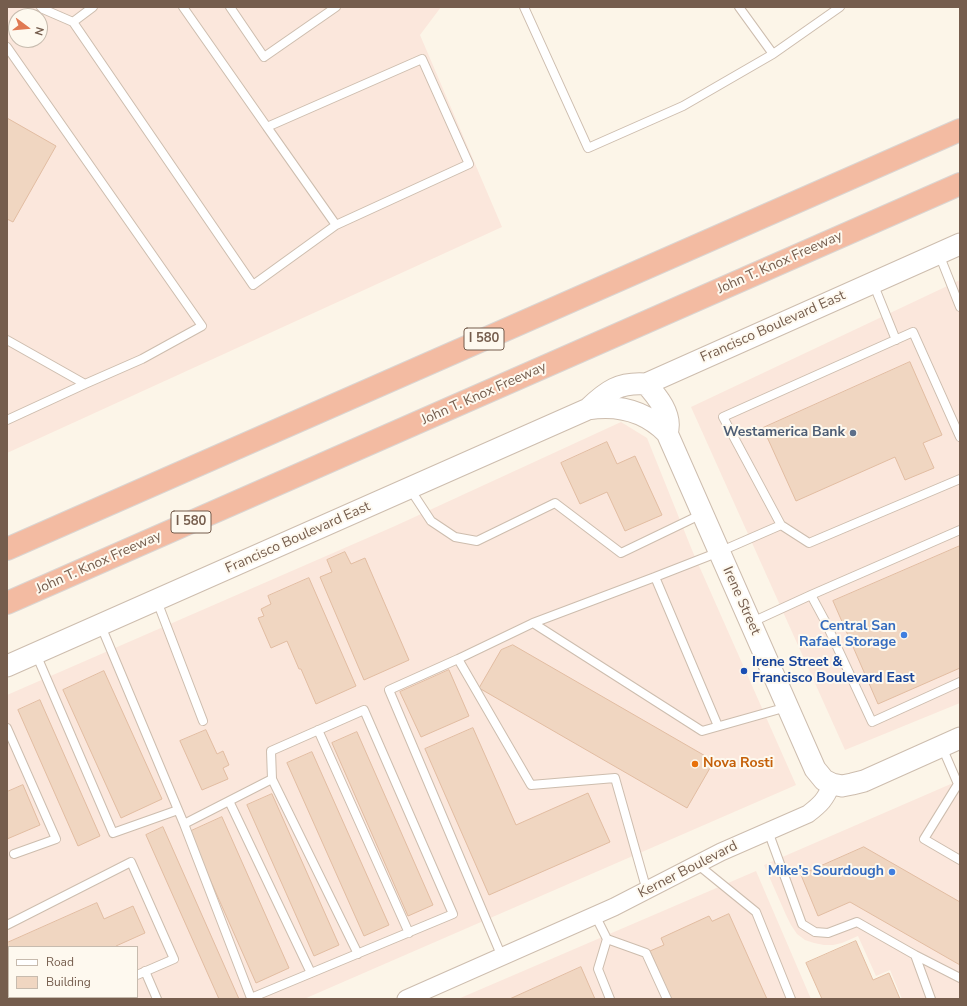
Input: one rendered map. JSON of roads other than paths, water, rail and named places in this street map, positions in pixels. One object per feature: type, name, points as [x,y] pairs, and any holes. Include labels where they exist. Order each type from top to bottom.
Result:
[{"type":"highway","name":"I 580","points":[[7,549],[960,130]]},
{"type":"highway","name":"John T. Knox Freeway","points":[[7,603],[960,184]]},
{"type":"street","name":"Francisco Boulevard East","points":[[588,409],[598,399],[625,384],[646,384],[960,244]]},
{"type":"street","name":"Irene Street","points":[[646,384],[661,402],[669,424],[667,433]]},
{"type":"street","name":"Francisco Boulevard East","points":[[7,666],[588,409],[617,407],[633,411]]},
{"type":"street","name":"Irene Street","points":[[633,411],[649,418],[667,433],[815,769],[824,780],[832,784]]},
{"type":"street","points":[[832,784],[842,786],[864,781],[951,742]]},
{"type":"street","name":"Kerner Boulevard","points":[[406,999],[614,907],[721,852],[808,814],[826,798],[832,784]]},
{"type":"lane","points":[[41,7],[73,22],[254,285],[336,225],[469,164],[422,59],[267,127]]},
{"type":"lane","points":[[73,22],[93,7]]},
{"type":"lane","points":[[183,7],[336,225]]},
{"type":"lane","points":[[230,7],[264,57],[336,7]]},
{"type":"lane","points":[[524,7],[588,148],[683,106],[773,54],[840,7]]},
{"type":"lane","points":[[739,7],[773,54]]},
{"type":"lane","points":[[7,47],[202,326],[142,359],[7,420]]},
{"type":"lane","points":[[938,254],[960,307]]},
{"type":"lane","points":[[873,283],[896,340]]},
{"type":"lane","points":[[960,437],[913,332],[723,417],[781,525],[809,543],[960,479]]},
{"type":"lane","points":[[7,340],[85,384]]},
{"type":"lane","points":[[410,488],[431,521],[455,537],[477,541],[555,503],[621,553],[703,514]]},
{"type":"lane","points":[[502,957],[389,690],[533,623],[719,552],[781,525]]},
{"type":"lane","points":[[750,623],[960,530]]},
{"type":"lane","points":[[655,576],[718,726]]},
{"type":"lane","points":[[811,595],[825,621],[872,722],[960,682]]},
{"type":"lane","points":[[157,600],[203,721]]},
{"type":"lane","points":[[533,623],[702,731],[788,707]]},
{"type":"lane","points":[[100,625],[184,824],[250,998],[358,954],[409,933],[453,914],[364,710],[271,750],[272,779],[358,954]]},
{"type":"lane","points":[[36,654],[113,833],[178,810]]},
{"type":"lane","points":[[458,659],[531,786],[615,778],[647,891]]},
{"type":"lane","points":[[7,728],[56,839],[14,854]]},
{"type":"lane","points":[[318,730],[409,933]]},
{"type":"lane","points":[[951,742],[959,785],[924,839],[960,860]]},
{"type":"lane","points":[[184,824],[272,779]]},
{"type":"lane","points":[[230,801],[311,973]]},
{"type":"lane","points":[[768,832],[802,924],[815,932],[828,933],[857,922],[915,955],[960,978]]},
{"type":"lane","points":[[7,925],[131,862],[174,959],[138,974]]},
{"type":"lane","points":[[698,864],[756,912],[791,999]]},
{"type":"lane","points":[[595,915],[607,939],[598,969],[610,999]]},
{"type":"lane","points":[[607,939],[646,953],[667,999]]},
{"type":"lane","points":[[915,955],[931,999]]},
{"type":"lane","points":[[145,971],[157,999]]},
{"type":"place","name":"Westamerica Bank","points":[[853,433]]},
{"type":"place","name":"Central San Rafael Storage","points":[[904,635]]},
{"type":"place","name":"Irene Street & Francisco Boulevard East","points":[[744,671]]},
{"type":"place","name":"Nova Rosti","points":[[695,764]]},
{"type":"place","name":"Mike's Sourdough","points":[[892,872]]}]
